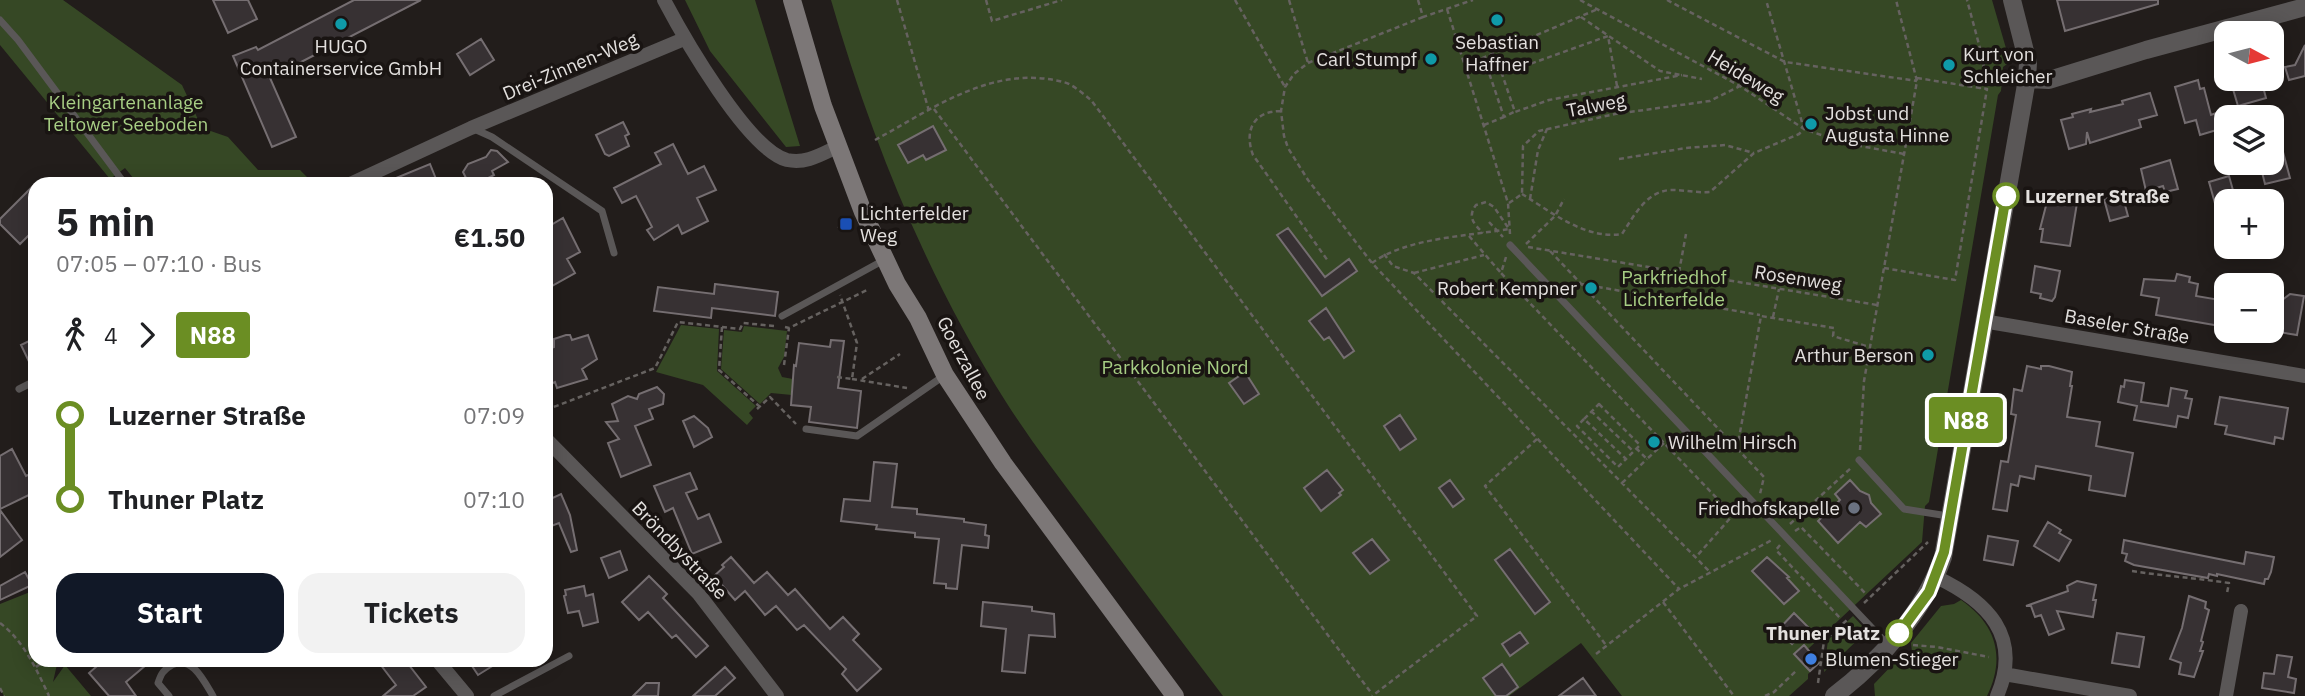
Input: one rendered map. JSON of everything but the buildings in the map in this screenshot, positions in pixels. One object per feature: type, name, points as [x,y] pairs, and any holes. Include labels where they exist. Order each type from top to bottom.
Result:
[{"type":"main road","name":"Goerzallee","points":[[792,0],[837,147],[885,260],[918,318],[945,374],[984,437],[1175,696]]},
{"type":"street","points":[[664,0],[684,39],[769,153],[786,160],[805,162],[837,147]]},
{"type":"street","points":[[1843,694],[1897,645],[1929,592],[1944,552],[2027,79],[2028,63],[2012,0]]},
{"type":"street","points":[[2027,79],[2049,80],[2146,50],[2305,7]]},
{"type":"street","name":"Drei-Zinnen-Weg","points":[[365,177],[471,128],[684,39]]},
{"type":"street","name":"Baseler Straße","points":[[1983,321],[2305,376]]},
{"type":"street","name":"Bröndbystraße","points":[[553,446],[698,593],[776,696]]},
{"type":"street","points":[[1936,577],[1966,593],[1989,612],[1996,624],[2004,647],[2004,674],[1997,696]]},
{"type":"street","points":[[2226,696],[2241,611]]},
{"type":"street","points":[[443,667],[467,696]]},
{"type":"street","points":[[2004,674],[2130,696]]},
{"type":"lane","points":[[0,20],[18,40],[120,177]]},
{"type":"lane","points":[[471,128],[492,136],[552,177]]},
{"type":"lane","points":[[553,178],[602,211],[614,253]]},
{"type":"lane","points":[[1510,244],[1856,611],[1897,645]]},
{"type":"lane","points":[[782,316],[885,260]]},
{"type":"lane","points":[[806,429],[857,436],[945,374]]},
{"type":"lane","points":[[19,389],[28,384]]},
{"type":"lane","points":[[1859,460],[1903,509],[1950,518]]},
{"type":"lane","points":[[553,665],[569,656]]},
{"type":"lane","points":[[168,667],[162,671],[158,683],[169,696]]},
{"type":"lane","points":[[192,667],[214,696]]},
{"type":"lane","points":[[494,696],[548,667]]},
{"type":"path","points":[[897,0],[929,111]]},
{"type":"path","points":[[986,0],[992,21],[1062,0]]},
{"type":"path","points":[[1236,0],[1285,87]]},
{"type":"path","points":[[1289,0],[1308,63]]},
{"type":"path","points":[[1418,0],[1423,17]]},
{"type":"path","points":[[1473,0],[1308,63],[1294,74],[1285,87],[1281,111],[1288,148],[1308,180],[1372,263],[1679,589]]},
{"type":"path","name":"Heideweg","points":[[1580,0],[1740,86],[1804,129],[1844,143],[1905,154]]},
{"type":"path","points":[[1667,0],[1785,62],[1988,89],[1955,280],[1884,268]]},
{"type":"path","points":[[1508,203],[1522,194],[1555,216],[1598,233],[1622,234],[1640,207],[1657,192],[1710,192],[1754,153],[1799,134],[1804,129],[1766,0]]},
{"type":"path","points":[[1596,654],[1679,589],[1765,545],[1859,460],[1864,381],[1917,80],[1896,0]]},
{"type":"path","points":[[1966,0],[1984,63],[1980,88]]},
{"type":"path","points":[[1447,9],[1508,203],[1510,244],[1501,273]]},
{"type":"path","points":[[1465,65],[1598,9]]},
{"type":"path","points":[[1581,17],[1652,67],[1702,79]]},
{"type":"path","points":[[1608,36],[1618,86]]},
{"type":"path","points":[[1515,112],[1502,74],[1608,36]]},
{"type":"path","points":[[1484,58],[1504,117]]},
{"type":"path","points":[[1484,125],[1549,100],[1682,75]]},
{"type":"path","points":[[876,140],[934,108],[973,87],[1019,77],[1066,82],[1091,100],[1477,616],[1373,696],[934,108]]},
{"type":"path","name":"Talweg","points":[[1522,194],[1523,146],[1539,131],[1615,114],[1710,101],[1740,86]]},
{"type":"path","points":[[1281,111],[1269,111],[1252,124],[1248,137],[1250,147],[1328,261]]},
{"type":"path","points":[[1530,199],[1538,150],[1547,129]]},
{"type":"path","points":[[1619,159],[1686,148],[1725,145],[1754,153]]},
{"type":"path","points":[[1524,246],[1555,216],[1564,199]]},
{"type":"path","points":[[1483,233],[1471,217],[1476,205],[1486,202],[1495,208],[1509,229]]},
{"type":"path","points":[[1490,212],[1495,208]]},
{"type":"path","points":[[1475,225],[1480,221]]},
{"type":"path","points":[[1489,222],[1510,244]]},
{"type":"path","points":[[838,228],[846,224]]},
{"type":"path","points":[[1372,263],[1384,254],[1432,241],[1509,229]]},
{"type":"path","points":[[1679,272],[1686,234]]},
{"type":"path","points":[[1469,236],[1732,515],[1696,557]]},
{"type":"path","name":"Rosenweg","points":[[1580,284],[1550,251],[1877,305]]},
{"type":"path","points":[[1384,254],[1393,266],[1414,273],[1711,573]]},
{"type":"path","points":[[1414,273],[1484,254]]},
{"type":"path","points":[[1580,284],[1764,477],[1756,506]]},
{"type":"path","points":[[1580,284],[1834,328],[1833,336],[1870,348]]},
{"type":"path","points":[[835,286],[857,343],[852,379]]},
{"type":"path","points":[[1773,318],[1779,289]]},
{"type":"path","points":[[553,407],[655,368],[678,322],[740,329],[743,323],[789,328],[867,290]]},
{"type":"path","points":[[1737,449],[1762,316]]},
{"type":"path","points":[[722,327],[719,370],[758,408],[770,397],[796,424],[806,429]]},
{"type":"path","points":[[784,365],[789,328]]},
{"type":"path","points":[[860,380],[900,354]]},
{"type":"path","points":[[837,377],[921,390]]},
{"type":"path","points":[[1599,404],[1640,444],[1618,467],[1577,426],[1584,418],[1599,404]]},
{"type":"path","points":[[1591,411],[1647,459]]},
{"type":"path","points":[[1584,418],[1626,459]]},
{"type":"path","points":[[1537,439],[1485,486],[1606,646]]},
{"type":"path","points":[[1622,483],[1664,443]]},
{"type":"path","points":[[1818,683],[1824,641],[1950,518]]},
{"type":"path","points":[[1801,527],[1867,595]]},
{"type":"path","points":[[1776,550],[1841,620]]},
{"type":"path","points":[[2132,571],[2228,583],[2227,593]]},
{"type":"path","points":[[1663,602],[1734,696]]},
{"type":"path","points":[[0,624],[9,630],[28,656]]},
{"type":"path","points":[[1897,645],[1937,647],[1997,658]]},
{"type":"path","points":[[36,667],[49,696]]},
{"type":"path","points":[[1765,696],[1774,692],[1797,670]]},
{"type":"path","points":[[0,688],[4,696]]},
{"type":"green space","name":"Kleingartenanlage Teltower Seeboden","points":[[0,0],[63,0],[182,85],[202,128],[228,137],[258,170],[300,170],[307,177],[132,177],[125,168],[108,177],[0,45]]},
{"type":"green space","points":[[685,0],[755,0],[800,146],[786,147],[710,51]]},
{"type":"green space","name":"Parkfriedhof Lichterfelde","points":[[831,0],[1992,0],[2010,62],[2003,67],[1929,502],[1925,506],[1922,542],[1808,649],[1820,662],[1808,674],[1808,679],[1789,696],[1622,696],[1581,643],[1509,696],[1223,696],[1039,451],[977,355],[904,207],[865,105]]},
{"type":"green space","points":[[681,325],[719,329],[717,371],[756,406],[749,413],[753,418],[747,425],[703,385],[656,372]]},
{"type":"green space","points":[[744,326],[787,331],[784,357],[778,368],[782,377],[793,379],[792,395],[771,393],[760,404],[721,369],[724,330],[742,332]]},
{"type":"green space","points":[[28,593],[28,667],[56,667],[53,682],[64,667],[67,667],[91,696],[4,696],[0,688],[0,604]]},
{"type":"green space","points":[[1961,600],[1982,620],[1994,642],[1996,668],[1987,696],[1875,696],[1874,684],[1896,661],[1902,663],[1912,652],[1911,643],[1941,606]]},
{"type":"green space","points":[[1853,616],[1867,631],[1824,672],[1828,640]]},
{"type":"bus line","name":"N88","points":[[1899,633],[1929,592],[1944,552],[2006,196]]},
{"type":"place","name":"Sebastian Haffner","points":[[1497,20]]},
{"type":"place","name":"HUGO Containerservice GmbH","points":[[341,24]]},
{"type":"place","name":"Carl Stumpf","points":[[1431,59]]},
{"type":"place","name":"Kurt von Schleicher","points":[[1949,65]]},
{"type":"place","name":"Jobst und Augusta Hinne","points":[[1811,124]]},
{"type":"place","name":"Luzerner Straße","points":[[2006,196]]},
{"type":"place","name":"Lichterfelder Weg","points":[[846,224]]},
{"type":"place","name":"Robert Kempner","points":[[1591,288]]},
{"type":"place","name":"Arthur Berson","points":[[1928,355]]},
{"type":"place","name":"Wilhelm Hirsch","points":[[1654,442]]},
{"type":"place","name":"Friedhofskapelle","points":[[1854,508]]},
{"type":"place","name":"Thuner Platz","points":[[1899,633]]},
{"type":"place","name":"Blumen-Stieger","points":[[1811,659]]},
{"type":"park label","name":"Parkkolonie Nord","points":[[1175,367]]}]
